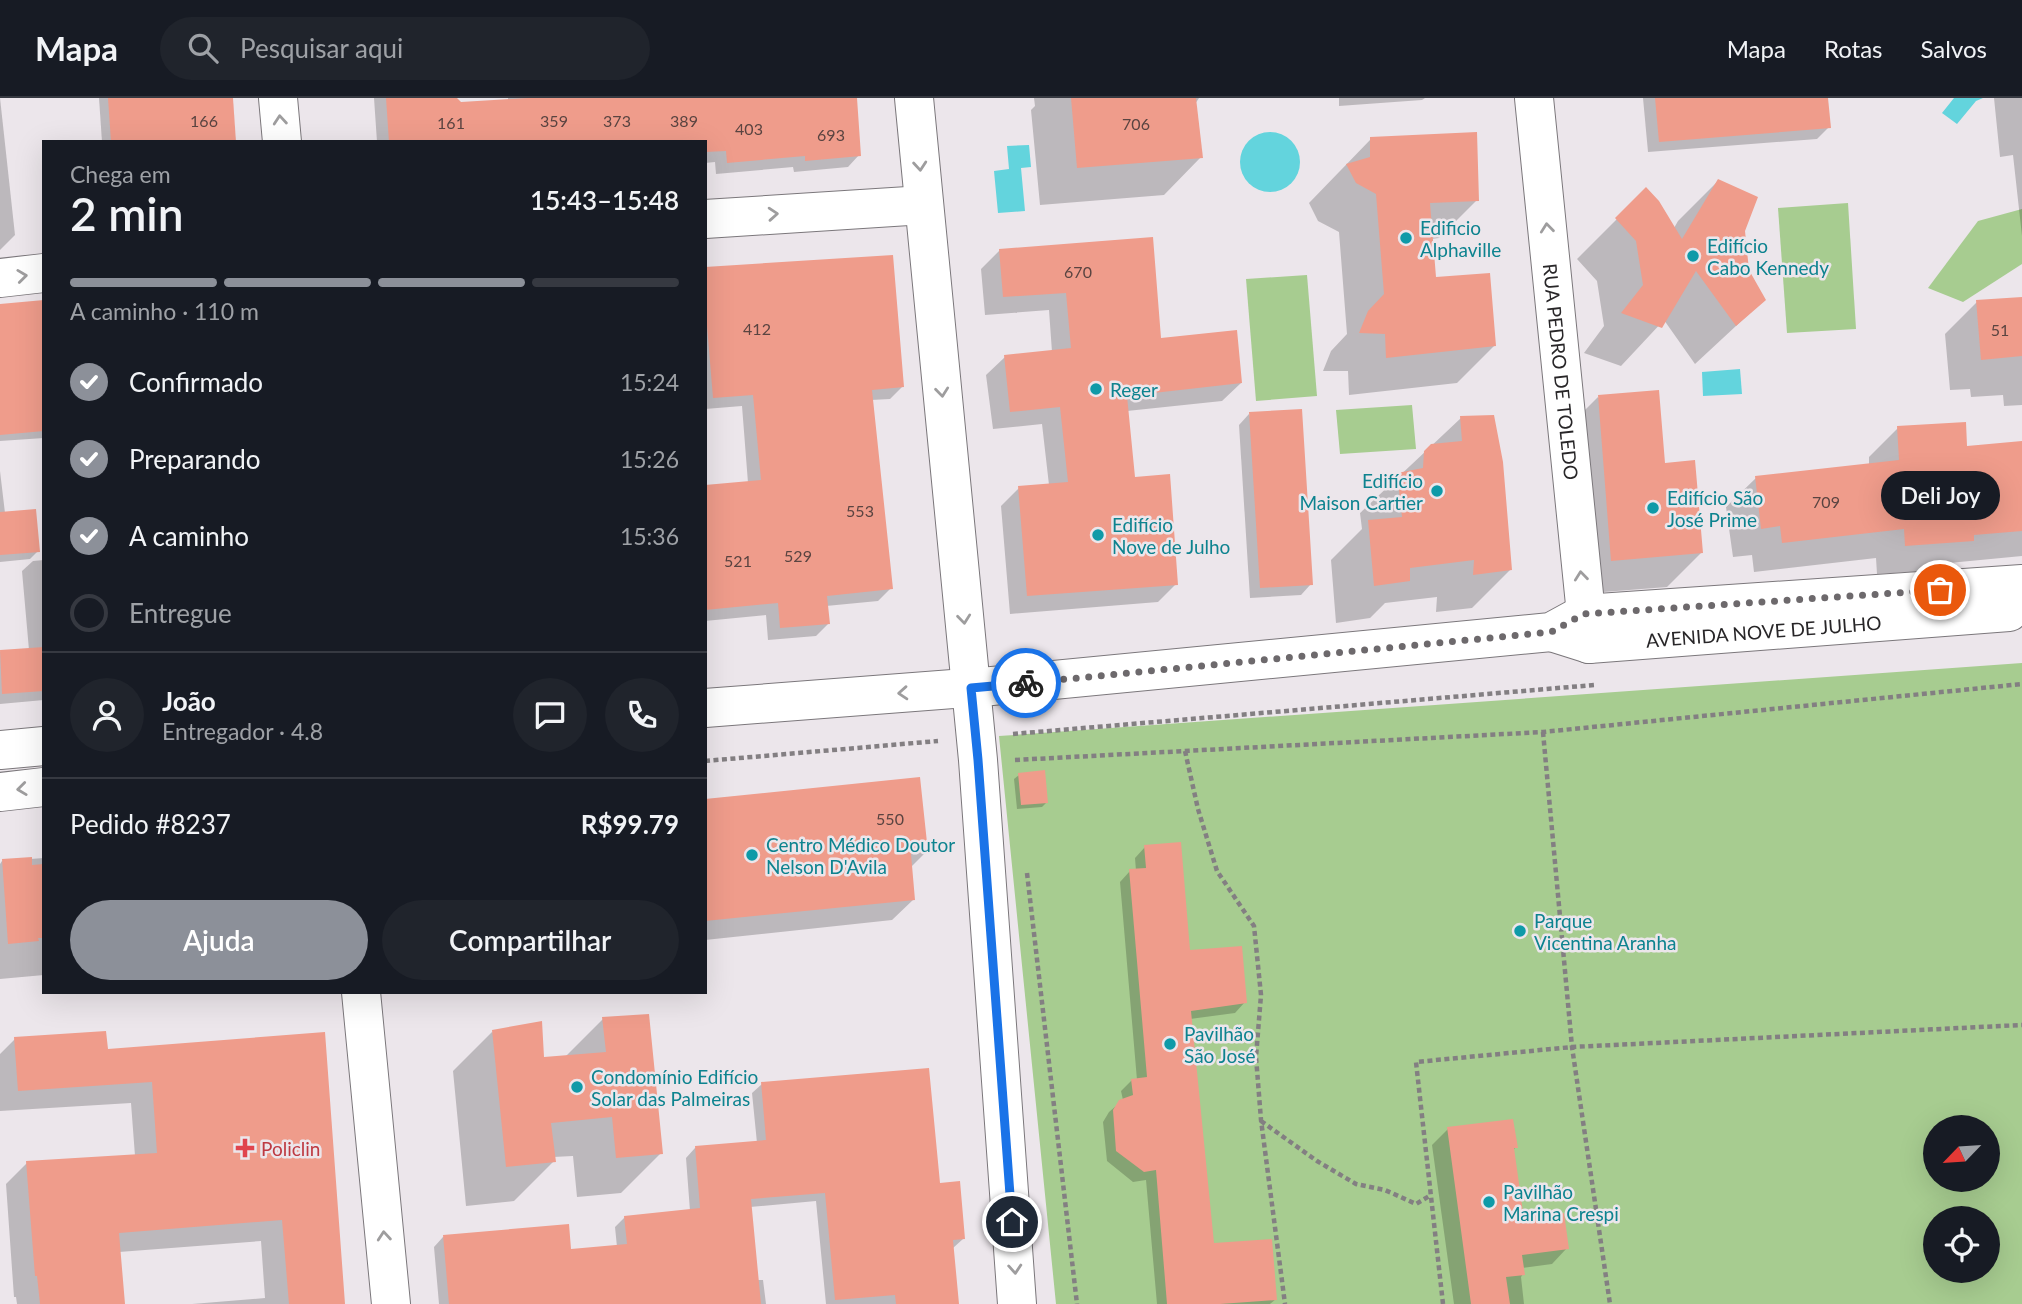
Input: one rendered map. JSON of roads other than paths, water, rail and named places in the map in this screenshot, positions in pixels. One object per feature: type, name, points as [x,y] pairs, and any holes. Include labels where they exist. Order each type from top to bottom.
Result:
[{"type":"main road","points":[[278,98],[282,140]]},
{"type":"main road","points":[[914,98],[976,737],[1017,1304]]},
{"type":"main road","name":"RUA PEDRO DE TOLEDO","points":[[1534,98],[1587,629]]},
{"type":"main road","points":[[707,219],[924,205]]},
{"type":"main road","points":[[0,278],[42,273]]},
{"type":"main road","name":"AVENIDA NOVE DE JULHO","points":[[707,708],[971,688],[2022,584]]},
{"type":"main road","name":"AVENIDA NOVE DE JULHO","points":[[1587,629],[2022,611]]},
{"type":"main road","points":[[0,750],[42,746]]},
{"type":"main road","points":[[0,792],[42,787]]},
{"type":"main road","points":[[361,994],[391,1304]]},
{"type":"water","points":[[1954,98],[1983,98],[1976,101],[1957,124],[1942,113]]},
{"type":"water","points":[[1270,132],[1287,137],[1295,145],[1300,162],[1295,179],[1287,187],[1270,192],[1253,187],[1245,179],[1240,162],[1245,145],[1253,137]]},
{"type":"water","points":[[1029,145],[1031,167],[1021,168],[1025,211],[998,213],[994,171],[1009,169],[1007,146]]},
{"type":"water","points":[[1740,369],[1742,394],[1703,396],[1702,372]]},
{"type":"place","name":"Edificio Alphaville","points":[[1406,238]]},
{"type":"place","name":"Edifício Cabo Kennedy","points":[[1693,256]]},
{"type":"place","name":"Reger","points":[[1096,389]]},
{"type":"place","name":"Edifício Maison Cartier","points":[[1437,491]]},
{"type":"place","name":"Edifício São José Prime","points":[[1653,508]]},
{"type":"place","name":"Edifício Nove de Julho","points":[[1098,535]]},
{"type":"place","name":"Deli Joy","points":[[1940,590]]},
{"type":"place","name":"Centro Médico Doutor Nelson D'Avila","points":[[752,855]]},
{"type":"place","name":"Parque Vicentina Aranha","points":[[1520,931]]},
{"type":"place","name":"Pavilhão São José","points":[[1170,1044]]},
{"type":"place","name":"Condomínio Edifício Solar das Palmeiras","points":[[577,1087]]},
{"type":"place","name":"Policlin","points":[[245,1148]]},
{"type":"place","name":"Pavilhão Marina Crespi","points":[[1489,1202]]}]
